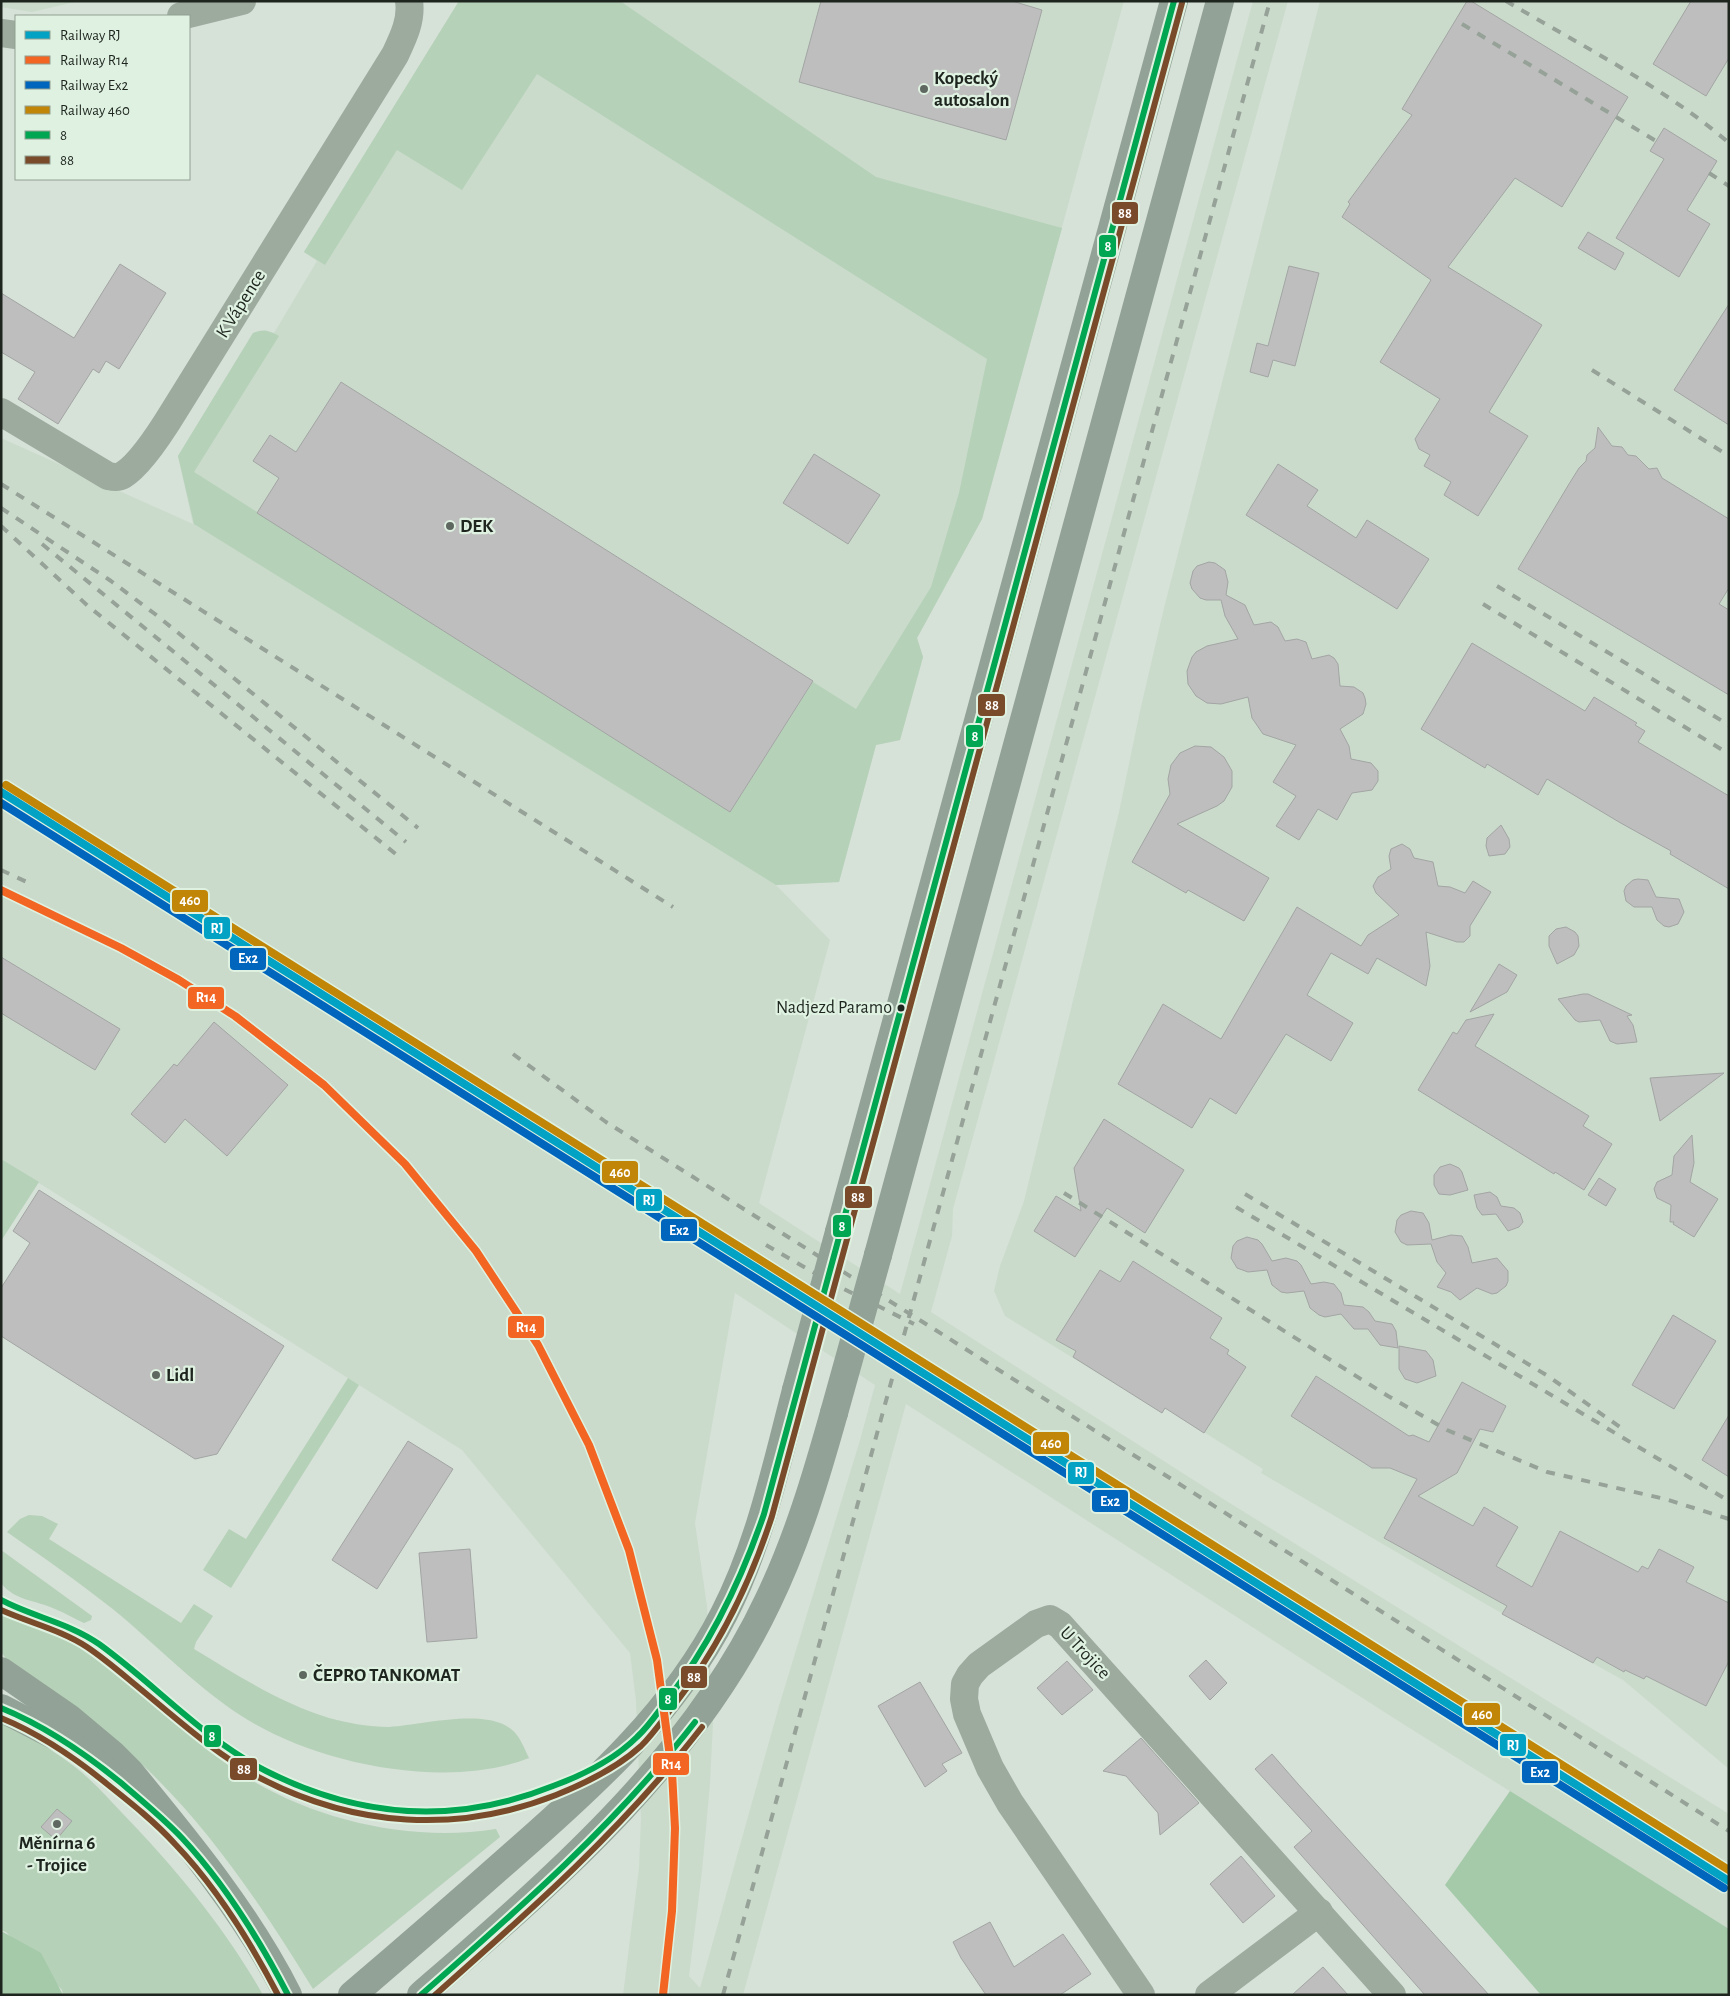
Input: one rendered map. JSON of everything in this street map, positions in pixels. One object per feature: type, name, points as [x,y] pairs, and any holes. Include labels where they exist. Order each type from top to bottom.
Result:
[{"type":"main road","points":[[352,1995],[574,1801],[636,1738],[683,1679],[707,1645],[724,1614],[749,1559],[764,1514],[796,1390],[1174,1]]},
{"type":"main road","points":[[421,1995],[558,1872],[642,1789],[713,1698],[768,1602],[791,1550],[807,1507],[878,1255],[1220,1]]},
{"type":"main road","points":[[1,1671],[69,1718],[112,1754],[144,1790],[229,1899],[256,1940],[288,1995]]},
{"type":"main road","points":[[1,1708],[65,1740],[94,1761],[139,1799],[187,1844]]},
{"type":"street","points":[[185,15],[242,1]]},
{"type":"street","name":"K Vápence","points":[[1,412],[108,476],[122,476],[128,471],[154,441],[174,411],[384,74],[395,55],[406,29],[410,10],[409,1]]},
{"type":"street","points":[[1,33],[15,35]]},
{"type":"street","name":"U Trojice","points":[[1141,1995],[1010,1803],[990,1768],[967,1714],[964,1699],[965,1684],[970,1674],[979,1665],[1044,1620],[1050,1618],[1060,1625],[1392,1995]]},
{"type":"street","points":[[1209,1995],[1319,1912]]},
{"type":"shaded area","points":[[1,1],[79,1],[32,12],[1,7]]},
{"type":"shaded area","points":[[459,1],[1124,1],[982,519],[917,638],[923,657],[900,740],[876,745],[839,882],[776,885],[830,940],[759,1203],[900,1294],[1253,1],[1288,1],[953,1209],[952,1236],[931,1312],[1217,1495],[1729,1814],[1729,1929],[1392,1717],[906,1404],[743,1995],[623,1995],[639,1868],[641,1818],[636,1701],[630,1653],[462,1450],[1,1159],[1,438],[193,524],[178,456],[253,333],[265,330],[274,333],[317,261],[304,252]],"holes":[[[735,1293],[875,1385],[779,1706],[700,1988],[689,1976],[702,1871],[710,1784],[713,1722],[707,1606],[695,1523]]]},
{"type":"shaded area","points":[[459,1],[620,1],[876,177],[1062,228],[982,519],[917,638],[923,657],[900,740],[876,745],[839,882],[776,885],[194,524],[178,456],[253,333],[266,331],[273,333],[279,336],[194,472],[730,812],[813,682],[856,709],[931,587],[959,493],[987,359],[537,74],[462,190],[397,150],[325,265],[304,252]]},
{"type":"shaded area","points":[[1320,1],[1729,1],[1729,1769],[1623,1680],[1489,1606],[1261,1473],[1263,1469],[1165,1408],[1162,1413],[1005,1316],[994,1291],[1000,1266],[1024,1201],[1119,812],[1164,608]]},
{"type":"shaded area","points":[[1,1159],[39,1182],[1,1241]]},
{"type":"shaded area","points":[[348,1378],[359,1385],[231,1588],[203,1570],[229,1529],[246,1539]]},
{"type":"shaded area","points":[[29,1515],[42,1516],[58,1524],[49,1539],[181,1623],[194,1604],[213,1616],[196,1642],[194,1649],[293,1705],[329,1718],[366,1725],[389,1727],[452,1719],[485,1720],[499,1723],[511,1729],[517,1735],[529,1758],[496,1767],[461,1772],[424,1772],[386,1768],[348,1760],[278,1736],[230,1708],[179,1667],[114,1610],[7,1532],[20,1519]]},
{"type":"shaded area","points":[[1,1550],[92,1616],[91,1620],[84,1623],[48,1606],[19,1597],[7,1589],[1,1583]]},
{"type":"shaded area","points":[[1,1615],[25,1620],[48,1628],[90,1652],[128,1681],[232,1768],[261,1786],[292,1801],[359,1823],[393,1829],[428,1833],[496,1829],[500,1837],[313,1989],[237,1874],[195,1820],[172,1795],[148,1770],[115,1741],[7,1660],[1,1652]]},
{"type":"shaded area","points":[[1,1721],[66,1760],[106,1796],[199,1900],[233,1947],[263,1995],[63,1995],[62,1990],[6,1932],[1,1930]]},
{"type":"green space","points":[[1510,1791],[1729,1929],[1729,1995],[1541,1995],[1445,1885]]},
{"type":"green space","points":[[1,1931],[41,1953],[63,1995],[1,1995]]},
{"type":"building","points":[[821,1],[1012,1],[1042,10],[1006,140],[799,82]]},
{"type":"building","points":[[1467,1],[1471,1],[1628,97],[1562,207],[1515,178],[1448,267],[1542,325],[1489,412],[1528,436],[1478,516],[1444,495],[1451,482],[1424,466],[1430,455],[1419,449],[1415,439],[1440,399],[1380,362],[1431,280],[1342,217],[1350,204],[1348,202],[1412,115],[1402,109]]},
{"type":"building","points":[[1691,1],[1729,1],[1729,58],[1706,96],[1653,64]]},
{"type":"building","points":[[1664,128],[1717,161],[1687,210],[1710,224],[1679,277],[1616,238],[1664,159],[1650,151]]},
{"type":"building","points":[[1588,232],[1624,253],[1615,270],[1578,248]]},
{"type":"building","points":[[120,264],[166,293],[119,369],[106,361],[99,373],[93,369],[58,424],[18,399],[35,372],[1,352],[1,293],[74,338]]},
{"type":"building","points":[[1289,266],[1319,273],[1295,366],[1273,360],[1268,377],[1250,372],[1257,343],[1268,346]]},
{"type":"building","points":[[1729,304],[1729,425],[1674,390]]},
{"type":"building","points":[[341,382],[813,681],[730,812],[257,513],[279,478],[253,461],[270,435],[296,452]]},
{"type":"building","points":[[1598,427],[1612,446],[1622,447],[1628,455],[1636,456],[1649,469],[1657,468],[1662,478],[1729,519],[1729,588],[1719,604],[1729,610],[1729,695],[1518,569],[1579,468],[1586,461],[1587,455],[1595,448]]},
{"type":"building","points":[[814,454],[880,495],[848,544],[783,503]]},
{"type":"building","points":[[1278,464],[1318,490],[1307,506],[1356,538],[1367,520],[1429,559],[1397,609],[1246,515]]},
{"type":"building","points":[[1209,562],[1215,563],[1225,570],[1228,582],[1226,595],[1245,605],[1254,625],[1271,622],[1278,627],[1285,641],[1297,639],[1306,642],[1312,659],[1329,655],[1334,658],[1338,664],[1340,686],[1354,687],[1363,693],[1365,698],[1366,704],[1363,714],[1340,729],[1349,746],[1351,759],[1371,763],[1378,771],[1378,781],[1372,790],[1352,793],[1337,820],[1318,809],[1299,840],[1276,826],[1296,796],[1273,782],[1296,745],[1263,734],[1252,718],[1248,697],[1221,704],[1207,703],[1196,696],[1188,684],[1187,671],[1196,652],[1207,646],[1238,639],[1225,616],[1221,600],[1200,598],[1192,589],[1190,583],[1193,571],[1197,566]]},
{"type":"building","points":[[1472,643],[1585,711],[1594,697],[1637,723],[1635,725],[1645,731],[1638,742],[1729,796],[1729,889],[1670,854],[1671,851],[1547,779],[1538,795],[1487,764],[1485,768],[1421,729]]},
{"type":"building","points":[[1195,746],[1211,747],[1224,757],[1232,771],[1232,787],[1224,801],[1217,806],[1177,824],[1269,878],[1244,921],[1188,890],[1186,893],[1132,862],[1170,794],[1168,779],[1171,765],[1180,753]]},
{"type":"building","points":[[1501,825],[1509,839],[1510,847],[1505,854],[1489,856],[1486,846],[1487,838]]},
{"type":"building","points":[[1402,844],[1410,849],[1414,858],[1433,862],[1438,886],[1450,887],[1465,893],[1473,881],[1491,892],[1470,926],[1470,936],[1464,942],[1457,942],[1426,932],[1430,966],[1426,986],[1377,958],[1368,974],[1331,953],[1307,995],[1353,1023],[1331,1061],[1286,1034],[1236,1114],[1210,1098],[1192,1128],[1118,1084],[1163,1004],[1221,1039],[1297,907],[1361,946],[1368,935],[1399,915],[1376,893],[1373,886],[1378,877],[1391,869],[1389,856],[1391,849]]},
{"type":"building","points":[[1633,880],[1648,880],[1656,897],[1679,899],[1684,912],[1678,924],[1669,927],[1664,926],[1657,920],[1652,907],[1634,907],[1626,901],[1624,891],[1626,886]]},
{"type":"building","points":[[1566,927],[1578,936],[1579,946],[1574,955],[1557,964],[1549,946],[1549,936],[1556,929]]},
{"type":"building","points":[[1,957],[120,1029],[95,1070],[1,1013]]},
{"type":"building","points":[[1499,964],[1517,975],[1507,992],[1470,1012]]},
{"type":"building","points":[[1588,994],[1632,1015],[1627,1016],[1633,1025],[1637,1042],[1617,1044],[1610,1041],[1600,1020],[1579,1022],[1575,1020],[1558,999]]},
{"type":"building","points":[[1494,1014],[1475,1046],[1589,1116],[1583,1126],[1612,1144],[1584,1190],[1555,1172],[1554,1174],[1418,1090],[1453,1032],[1457,1034],[1466,1020]]},
{"type":"building","points":[[214,1022],[288,1085],[227,1156],[185,1119],[165,1143],[131,1114],[174,1064],[177,1066]]},
{"type":"building","points":[[1724,1073],[1660,1121],[1650,1078]]},
{"type":"building","points":[[1104,1119],[1184,1170],[1145,1233],[1107,1208],[1075,1257],[1034,1231],[1056,1196],[1081,1211],[1074,1168]]},
{"type":"building","points":[[1692,1135],[1694,1163],[1690,1182],[1718,1199],[1694,1237],[1673,1224],[1674,1222],[1670,1222],[1671,1205],[1657,1198],[1654,1189],[1657,1182],[1672,1175],[1674,1156]]},
{"type":"building","points":[[1450,1164],[1459,1168],[1462,1172],[1468,1190],[1450,1195],[1439,1194],[1434,1185],[1434,1175],[1440,1167]]},
{"type":"building","points":[[1599,1178],[1616,1189],[1606,1206],[1588,1195]]},
{"type":"building","points":[[39,1190],[284,1346],[217,1454],[195,1459],[1,1336],[1,1288],[30,1243],[13,1231]]},
{"type":"building","points":[[1490,1192],[1497,1197],[1501,1206],[1514,1208],[1520,1213],[1523,1222],[1519,1227],[1508,1231],[1496,1214],[1482,1215],[1477,1208],[1474,1195]]},
{"type":"building","points":[[1411,1211],[1423,1213],[1429,1223],[1432,1240],[1451,1235],[1462,1236],[1468,1247],[1472,1263],[1497,1258],[1508,1271],[1506,1286],[1497,1293],[1492,1294],[1477,1288],[1460,1300],[1451,1292],[1437,1287],[1446,1273],[1437,1262],[1431,1244],[1407,1245],[1401,1242],[1395,1232],[1397,1220],[1401,1215]]},
{"type":"building","points":[[1247,1237],[1258,1240],[1272,1261],[1286,1258],[1297,1261],[1311,1284],[1324,1282],[1334,1284],[1341,1293],[1344,1305],[1363,1307],[1375,1321],[1392,1324],[1396,1331],[1398,1348],[1380,1345],[1368,1329],[1354,1329],[1341,1314],[1325,1317],[1319,1315],[1310,1308],[1304,1291],[1281,1292],[1272,1285],[1267,1270],[1248,1272],[1237,1268],[1231,1258],[1233,1246],[1237,1241]]},
{"type":"building","points":[[1133,1261],[1222,1318],[1210,1338],[1229,1350],[1227,1354],[1246,1367],[1204,1433],[1165,1408],[1162,1413],[1073,1357],[1076,1351],[1056,1340],[1100,1270],[1120,1282]]},
{"type":"building","points":[[1673,1315],[1716,1341],[1674,1409],[1632,1385]]},
{"type":"building","points":[[1399,1346],[1426,1351],[1433,1360],[1436,1376],[1417,1383],[1405,1379],[1399,1369]]},
{"type":"building","points":[[1316,1376],[1409,1436],[1413,1435],[1429,1442],[1462,1382],[1506,1406],[1493,1432],[1480,1429],[1457,1473],[1418,1496],[1473,1526],[1484,1507],[1518,1527],[1496,1566],[1532,1587],[1560,1531],[1638,1572],[1642,1566],[1648,1569],[1659,1549],[1694,1567],[1686,1582],[1729,1603],[1729,1661],[1706,1706],[1646,1676],[1644,1679],[1625,1670],[1624,1672],[1597,1657],[1593,1663],[1502,1614],[1507,1606],[1384,1538],[1417,1479],[1390,1468],[1372,1468],[1291,1416]]},
{"type":"building","points":[[1729,1415],[1729,1477],[1702,1460]]},
{"type":"building","points":[[408,1441],[453,1469],[377,1589],[332,1560]]},
{"type":"building","points":[[470,1549],[477,1638],[427,1642],[419,1553]]},
{"type":"building","points":[[1206,1660],[1227,1683],[1210,1700],[1189,1676]]},
{"type":"building","points":[[1067,1661],[1093,1690],[1062,1715],[1037,1688]]},
{"type":"building","points":[[920,1682],[962,1753],[942,1764],[947,1771],[925,1787],[878,1706]]},
{"type":"building","points":[[1141,1738],[1199,1803],[1160,1835],[1158,1813],[1126,1776],[1103,1771]]},
{"type":"building","points":[[1272,1754],[1489,1995],[1425,1995],[1294,1847],[1312,1831],[1255,1769]]},
{"type":"building","name":"Měnírna 6 - Trojice","points":[[57,1809],[72,1821],[56,1840],[41,1827]]},
{"type":"building","points":[[1241,1856],[1275,1896],[1243,1923],[1210,1884]]},
{"type":"building","points":[[990,1922],[1014,1967],[1063,1934],[1091,1974],[1060,1995],[986,1995],[961,1958],[953,1942]]},
{"type":"building","points":[[1323,1967],[1348,1995],[1292,1995]]},
{"type":"railway","points":[[723,1995],[1270,1]]},
{"type":"railway","points":[[1506,1],[1649,85],[1677,103],[1729,143]]},
{"type":"railway","points":[[1462,24],[1656,141]]},
{"type":"railway","points":[[1709,173],[1729,186]]},
{"type":"railway","points":[[1592,370],[1729,456]]},
{"type":"railway","points":[[1,484],[673,907]]},
{"type":"railway","points":[[1,508],[111,581],[155,614],[418,828]]},
{"type":"railway","points":[[1,526],[88,606],[397,855]]},
{"type":"railway","points":[[42,544],[406,842]]},
{"type":"railway","points":[[1497,586],[1729,725]]},
{"type":"railway","points":[[1483,604],[1729,754]]},
{"type":"railway","points":[[1,870],[29,883]]},
{"type":"railway","points":[[513,1054],[606,1122],[1729,1831]]},
{"type":"railway","points":[[1064,1193],[1388,1396],[1447,1430],[1547,1472],[1665,1499],[1729,1519]]},
{"type":"railway","points":[[1245,1194],[1548,1376],[1624,1430]]},
{"type":"railway","points":[[1236,1207],[1729,1501]]},
{"type":"railway","points":[[766,1245],[830,1282],[914,1324]]},
{"type":"rail line","name":"460","points":[[6,785],[1729,1870]]},
{"type":"rail line","name":"RJ","points":[[1,792],[1729,1881]]},
{"type":"rail line","name":"Ex2","points":[[1,803],[1724,1888]]},
{"type":"rail line","name":"R14","points":[[1,890],[121,948],[179,980],[235,1016],[324,1085],[405,1164],[476,1251],[538,1345],[589,1445],[629,1550],[657,1660],[672,1772],[675,1828],[672,1911],[663,1995]]},
{"type":"transit line","name":"8","points":[[1,1600],[63,1625],[99,1644],[201,1728],[243,1758],[266,1771],[301,1787],[336,1799],[372,1807],[408,1811],[444,1811],[480,1807],[517,1798],[576,1777],[608,1760],[628,1745],[653,1719],[684,1678],[724,1611],[764,1514],[1174,1]]},
{"type":"transit line","name":"88","points":[[1,1610],[56,1631],[87,1647],[113,1666],[182,1724],[243,1769],[296,1794],[332,1807],[369,1815],[407,1820],[444,1820],[481,1816],[519,1807],[556,1795],[601,1774],[632,1754],[650,1736],[675,1704],[706,1660],[732,1614],[754,1566],[772,1516],[1182,3]]},
{"type":"transit line","name":"8","points":[[1,1708],[48,1731],[78,1750],[120,1782],[175,1831],[198,1856],[227,1893],[265,1953],[288,1995]]},
{"type":"transit line","name":"88","points":[[1,1718],[29,1731],[69,1755],[151,1820],[190,1861],[219,1897],[244,1935],[278,1995]]},
{"type":"transit line","name":"8","points":[[421,1995],[565,1865],[632,1796],[695,1722]]},
{"type":"transit line","name":"88","points":[[435,1995],[506,1932],[608,1834],[672,1764],[702,1727]]},
{"type":"place","name":"Kopecký autosalon","points":[[924,89]]},
{"type":"place","name":"DEK","points":[[450,526]]},
{"type":"place","name":"Nadjezd Paramo","points":[[901,1008]]},
{"type":"place","name":"Lidl","points":[[156,1375]]},
{"type":"place","name":"ČEPRO TANKOMAT","points":[[303,1675]]},
{"type":"place","name":"Měnírna 6 - Trojice","points":[[57,1824]]}]
